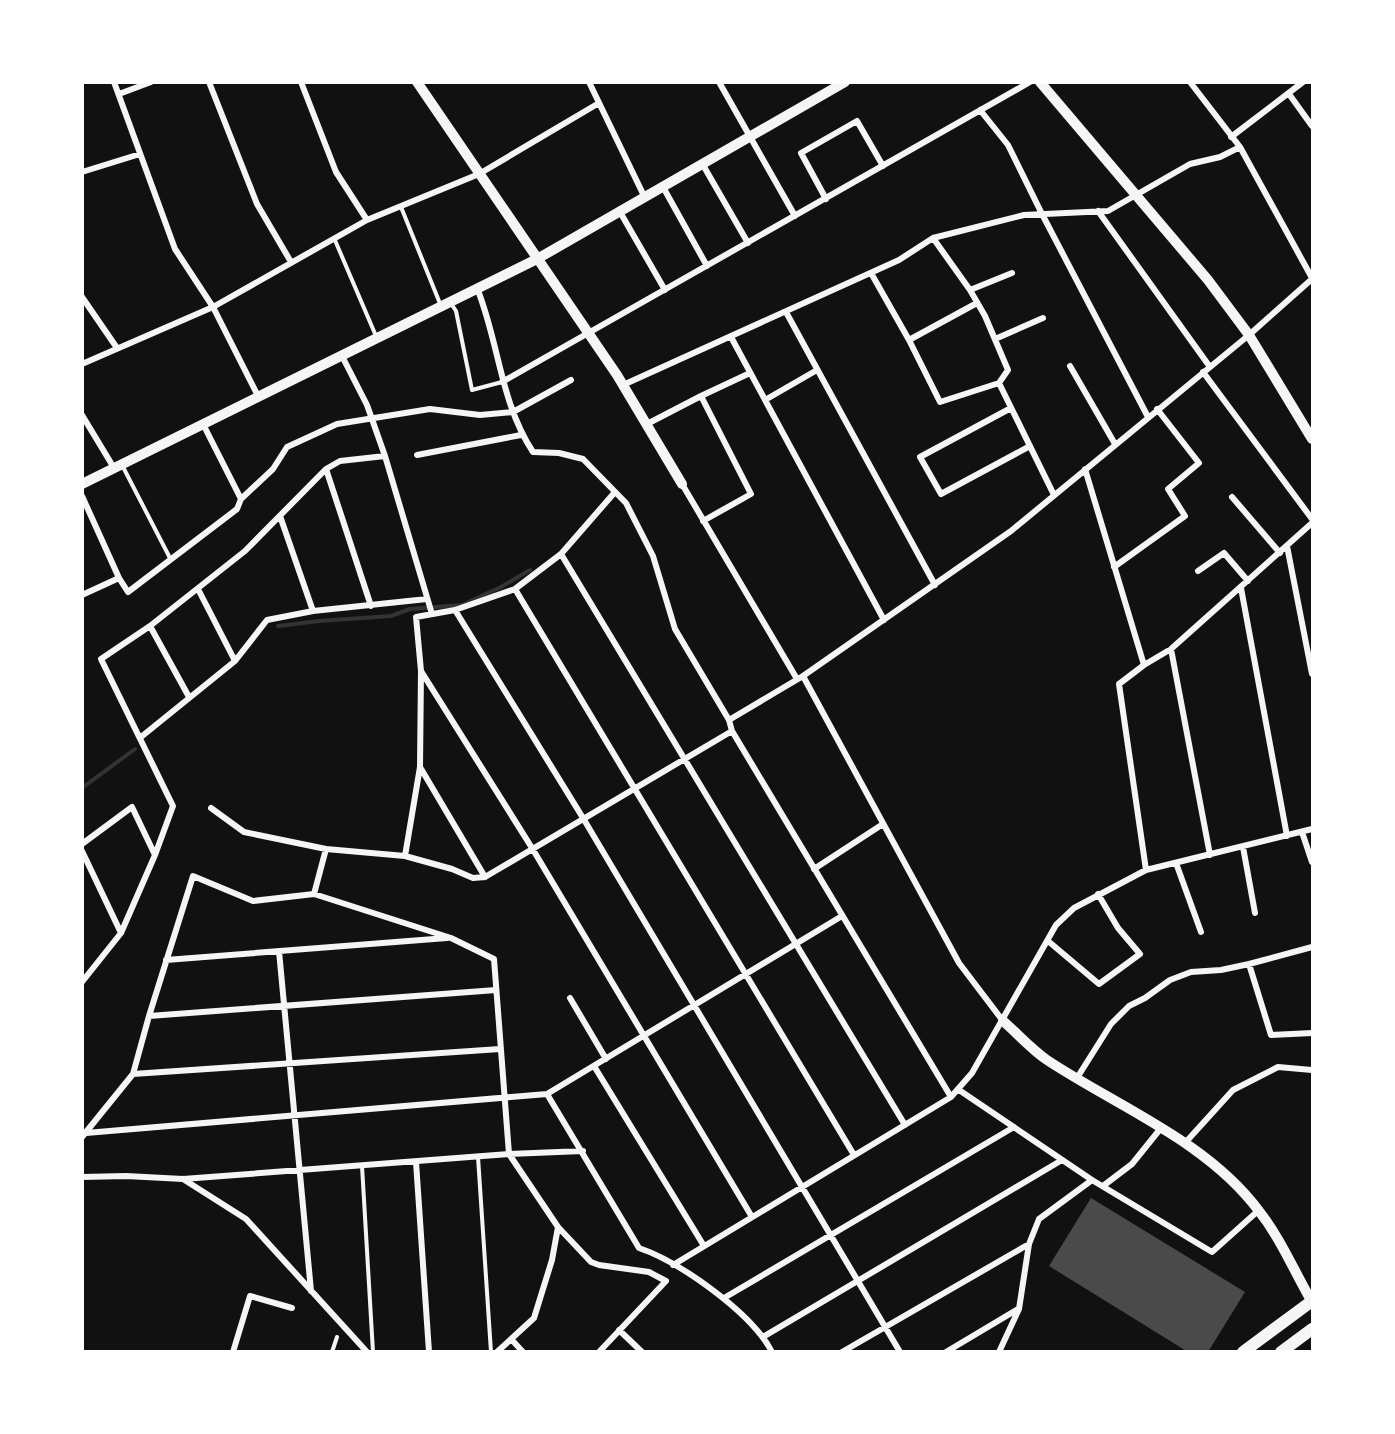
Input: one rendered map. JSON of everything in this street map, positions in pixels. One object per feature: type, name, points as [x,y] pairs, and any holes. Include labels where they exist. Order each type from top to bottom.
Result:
[{"type":"main road","points":[[1243,1352],[1312,1302]]},
{"type":"main road","points":[[1281,1352],[1312,1329]]},
{"type":"street","points":[[114,82],[175,249],[213,307],[258,396]]},
{"type":"street","points":[[119,94],[151,82]]},
{"type":"street","points":[[209,82],[257,204],[291,262]]},
{"type":"street","points":[[301,82],[336,172],[367,220]]},
{"type":"street","points":[[417,82],[623,385],[800,677],[959,963],[1003,1020],[1045,1059],[1185,1143],[1230,1179],[1259,1210],[1287,1253],[1312,1302]]},
{"type":"street","points":[[589,82],[645,198]]},
{"type":"street","points":[[719,82],[795,216]]},
{"type":"street","points":[[82,484],[537,259],[844,82]]},
{"type":"street","points":[[502,382],[1030,82]]},
{"type":"street","points":[[1040,82],[1208,280],[1249,335],[1312,439]]},
{"type":"street","points":[[729,720],[800,677],[1011,531],[1249,335],[1312,278],[1240,147],[1192,85],[1201,82]]},
{"type":"street","points":[[1231,137],[1304,82]]},
{"type":"street","points":[[1289,94],[1312,126]]},
{"type":"street","points":[[82,364],[213,307],[367,220],[479,174],[599,103]]},
{"type":"street","points":[[980,110],[1008,145],[1148,417]]},
{"type":"street","points":[[826,199],[801,153],[857,121],[883,166]]},
{"type":"street","points":[[623,385],[899,260],[933,238],[1024,214],[1108,211],[1190,164],[1220,158],[1240,147]]},
{"type":"street","points":[[82,172],[140,154]]},
{"type":"street","points":[[703,165],[748,243]]},
{"type":"street","points":[[663,187],[707,266]]},
{"type":"street","points":[[1098,211],[1210,367]]},
{"type":"street","points":[[620,212],[665,290]]},
{"type":"street","points":[[871,273],[909,340],[940,402],[999,383],[1008,370],[995,339],[970,290],[933,238]]},
{"type":"street","points":[[970,290],[1012,273]]},
{"type":"street","points":[[477,288],[487,312],[502,382],[521,435],[532,452],[559,453],[583,459],[626,503],[653,556],[675,629],[729,720],[732,731],[951,1097]]},
{"type":"street","points":[[82,297],[117,348]]},
{"type":"street","points":[[909,340],[977,303]]},
{"type":"street","points":[[786,312],[935,585]]},
{"type":"street","points":[[995,339],[1043,318]]},
{"type":"street","points":[[731,337],[884,620]]},
{"type":"street","points":[[342,356],[371,417],[385,456],[432,614]]},
{"type":"street","points":[[1070,366],[1115,444]]},
{"type":"street","points":[[765,400],[817,370]]},
{"type":"street","points":[[1146,870],[1119,684],[1171,649],[1280,553],[1312,521],[1203,372]]},
{"type":"street","points":[[646,424],[750,373]]},
{"type":"street","points":[[82,496],[119,578],[128,592],[237,509],[241,499],[273,470],[287,447],[337,424],[371,417],[430,409],[480,415],[513,412],[571,380]]},
{"type":"street","points":[[999,383],[1054,495]]},
{"type":"street","points":[[700,396],[751,494],[704,521]]},
{"type":"street","points":[[1011,408],[920,457],[940,494],[1030,446]]},
{"type":"street","points":[[1114,567],[1185,516],[1168,489],[1199,463],[1157,409]]},
{"type":"street","points":[[82,415],[118,466]]},
{"type":"street","points":[[203,424],[241,499]]},
{"type":"street","points":[[417,455],[521,435]]},
{"type":"street","points":[[82,982],[121,933],[155,855],[173,806],[101,659],[150,626],[245,551],[326,470],[340,461],[385,456]]},
{"type":"street","points":[[1085,469],[1144,666]]},
{"type":"street","points":[[326,470],[371,606]]},
{"type":"street","points":[[405,856],[420,767],[421,671],[416,617],[455,610],[515,589],[561,554],[615,492]]},
{"type":"street","points":[[1232,496],[1280,553]]},
{"type":"street","points":[[280,516],[313,612]]},
{"type":"street","points":[[1287,546],[1312,674]]},
{"type":"street","points":[[1198,571],[1224,553],[1248,581]]},
{"type":"street","points":[[561,554],[905,1125]]},
{"type":"street","points":[[82,595],[119,578]]},
{"type":"street","points":[[1241,588],[1287,836]]},
{"type":"street","points":[[198,589],[235,662]]},
{"type":"street","points":[[515,589],[854,1155]]},
{"type":"street","points":[[141,737],[235,662],[267,620],[313,612],[427,599]]},
{"type":"street","points":[[455,610],[582,818],[900,1352]]},
{"type":"street","points":[[150,626],[189,698]]},
{"type":"street","points":[[1171,649],[1210,855]]},
{"type":"street","points":[[421,671],[532,848],[752,1217]]},
{"type":"street","points":[[211,808],[244,832],[326,849],[405,856],[452,869],[473,878],[485,877],[732,731]]},
{"type":"street","points":[[420,767],[485,877]]},
{"type":"street","points":[[82,844],[132,807],[155,855]]},
{"type":"street","points":[[814,869],[883,824]]},
{"type":"street","points":[[673,1265],[959,1090],[972,1073],[1056,925],[1074,908],[1146,870],[1312,829]]},
{"type":"street","points":[[1302,832],[1312,862]]},
{"type":"street","points":[[1243,847],[1256,913]]},
{"type":"street","points":[[314,894],[326,849]]},
{"type":"street","points":[[82,851],[121,933]]},
{"type":"street","points":[[1176,863],[1201,932]]},
{"type":"street","points":[[84,1135],[133,1074],[193,876],[253,901],[314,894],[451,938],[494,959],[509,1154],[558,1227],[591,1262],[649,1272],[666,1281],[599,1352]]},
{"type":"street","points":[[1048,941],[1099,984],[1140,954],[1118,928],[1098,894]]},
{"type":"street","points":[[84,1135],[547,1094],[842,916]]},
{"type":"street","points":[[166,960],[451,938]]},
{"type":"street","points":[[1077,1078],[1111,1024],[1129,1006],[1170,980],[1191,972],[1221,970],[1312,947]]},
{"type":"street","points":[[279,951],[311,1291]]},
{"type":"street","points":[[1250,964],[1271,1035],[1312,1033]]},
{"type":"street","points":[[149,1016],[495,990]]},
{"type":"street","points":[[570,998],[606,1059]]},
{"type":"street","points":[[133,1074],[500,1049]]},
{"type":"street","points":[[594,1066],[704,1246]]},
{"type":"street","points":[[1185,1143],[1233,1090],[1278,1067],[1312,1070]]},
{"type":"street","points":[[959,1090],[1092,1180],[1212,1252],[1259,1210]]},
{"type":"street","points":[[547,1094],[639,1248],[655,1253],[724,1298],[763,1337],[768,1350]]},
{"type":"street","points":[[724,1298],[1014,1127]]},
{"type":"street","points":[[1102,1186],[1132,1164],[1161,1128]]},
{"type":"street","points":[[82,1177],[126,1176],[183,1179],[509,1154],[583,1151]]},
{"type":"street","points":[[763,1337],[1062,1160]]},
{"type":"street","points":[[416,1162],[429,1352]]},
{"type":"street","points":[[183,1179],[246,1219],[368,1352]]},
{"type":"street","points":[[999,1352],[1019,1309],[1029,1245],[1039,1219],[1092,1180]]},
{"type":"street","points":[[497,1352],[534,1318],[552,1260],[558,1227]]},
{"type":"street","points":[[842,1352],[1029,1245]]},
{"type":"street","points":[[233,1352],[250,1296],[292,1308]]},
{"type":"street","points":[[946,1352],[1019,1309]]},
{"type":"street","points":[[619,1330],[642,1352]]},
{"type":"street","points":[[510,1339],[523,1352]]},
{"type":"lane","points":[[401,207],[446,304],[456,310],[472,390],[502,382]]},
{"type":"lane","points":[[334,237],[377,338]]},
{"type":"lane","points":[[118,466],[171,560]]},
{"type":"lane","points":[[478,1157],[491,1352]]},
{"type":"lane","points":[[362,1166],[373,1352]]},
{"type":"lane","points":[[332,1352],[337,1337]]},
{"type":"building","points":[[1091,1198],[1245,1292],[1208,1352],[1188,1352],[1049,1266]]},
{"type":"waterway","points":[[278,626],[391,616],[410,609],[462,605],[501,587],[530,570]]},
{"type":"waterway","points":[[82,788],[135,749]]}]
